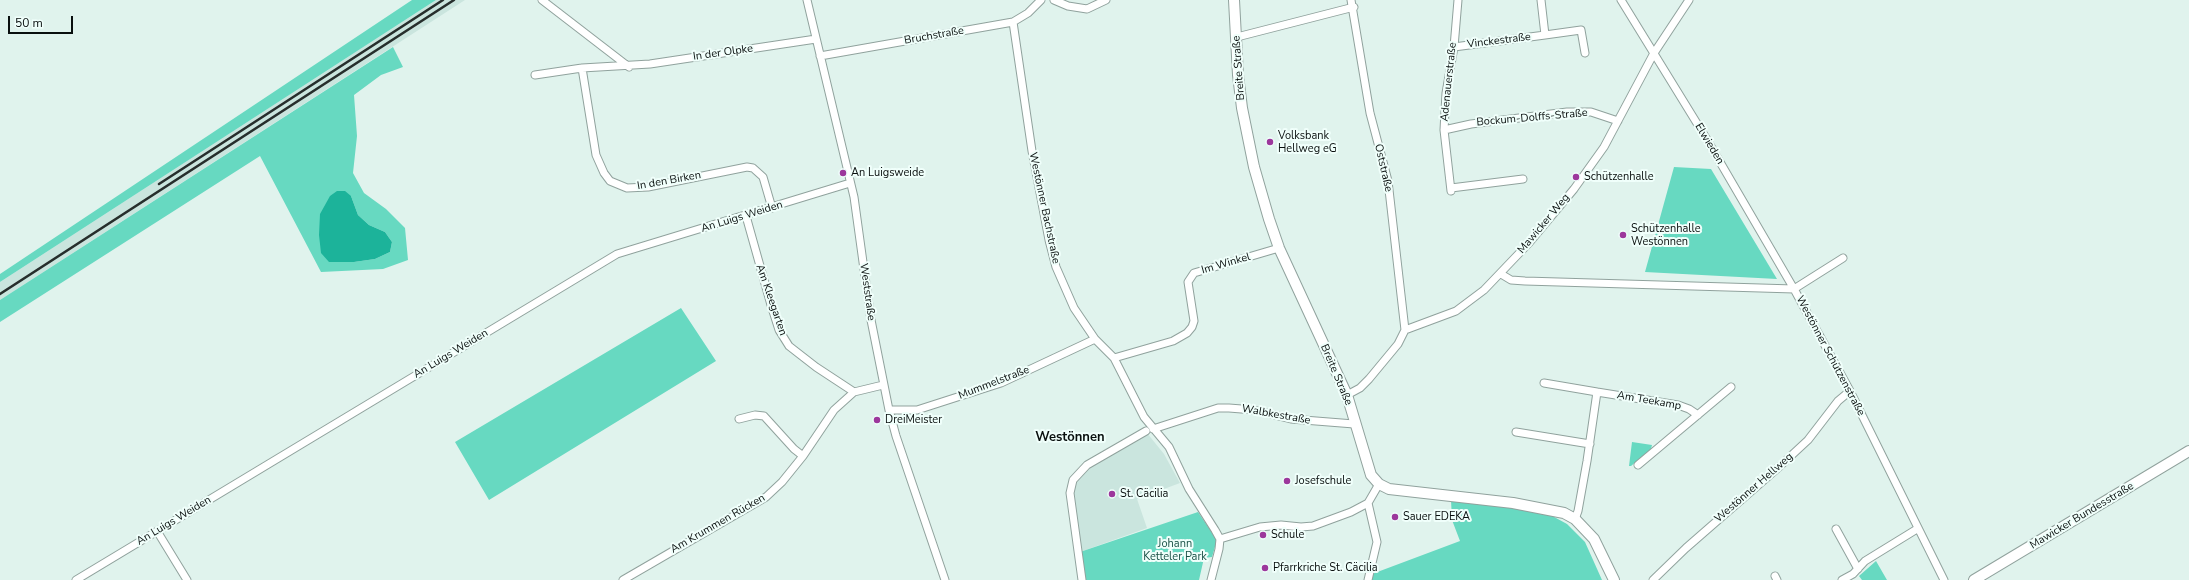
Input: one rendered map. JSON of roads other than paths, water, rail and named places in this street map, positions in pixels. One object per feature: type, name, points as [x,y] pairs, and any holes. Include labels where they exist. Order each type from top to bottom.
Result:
[{"type":"street","points":[[542,0],[629,67]]},
{"type":"street","name":"Weststraße","points":[[807,0],[850,183],[861,242],[871,320],[883,385],[896,436],[945,580]]},
{"type":"street","name":"Bruchstraße","points":[[820,56],[1013,22],[1028,13],[1041,0]]},
{"type":"street","points":[[1054,0],[1072,7],[1087,9],[1106,0]]},
{"type":"street","name":"Breite Straße","points":[[1234,0],[1238,75],[1254,167],[1279,248],[1346,395],[1371,475],[1380,484]]},
{"type":"street","name":"Adenauerstraße","points":[[1458,0],[1454,47],[1446,93],[1444,130],[1451,189],[1523,179]]},
{"type":"street","name":"Vinckestraße","points":[[1541,0],[1545,35]]},
{"type":"street","name":"Elwieden","points":[[1621,0],[1706,138],[1794,289]]},
{"type":"street","name":"Mawicker Weg","points":[[1406,330],[1456,311],[1484,290],[1501,274],[1574,189],[1604,147],[1654,53],[1689,0]]},
{"type":"street","name":"Oststraße","points":[[1237,37],[1353,4],[1370,114],[1388,181],[1406,330]]},
{"type":"street","name":"Westönner Bachstraße","points":[[1013,22],[1032,151],[1056,266],[1074,308],[1095,339],[1114,358],[1144,417],[1169,447],[1189,488],[1220,539]]},
{"type":"street","name":"Vinckestraße","points":[[1454,47],[1581,30],[1585,53]]},
{"type":"street","name":"In der Olpke","points":[[534,75],[582,68],[629,67],[816,39]]},
{"type":"street","name":"In den Birken","points":[[582,68],[596,155],[604,173],[610,181],[627,188],[648,187],[747,167],[753,168],[763,177],[772,208]]},
{"type":"street","name":"Bockum-Dolffs-Straße","points":[[1444,130],[1471,124],[1567,112],[1591,112],[1618,121]]},
{"type":"street","name":"An Luigs Weiden","points":[[76,580],[617,254],[746,216],[850,183]]},
{"type":"street","name":"Am Kleegarten","points":[[746,216],[770,305],[784,339],[789,346],[811,364],[854,392]]},
{"type":"street","name":"Im Winkel","points":[[1114,358],[1172,341],[1187,333],[1192,327],[1194,320],[1188,282],[1194,273],[1279,248]]},
{"type":"street","points":[[1794,289],[1843,258]]},
{"type":"street","name":"Westönner Schützenstraße","points":[[1501,274],[1511,280],[1525,281],[1794,289],[1850,391],[1944,580]]},
{"type":"street","points":[[1346,395],[1360,388],[1369,379],[1398,344],[1406,330]]},
{"type":"street","name":"Mummelstraße","points":[[889,410],[917,410],[1001,383],[1095,339]]},
{"type":"street","name":"Am Teekamp","points":[[1544,383],[1678,406],[1689,409],[1698,415]]},
{"type":"street","points":[[854,392],[883,385]]},
{"type":"street","name":"Am Teekamp","points":[[1638,465],[1731,387]]},
{"type":"street","name":"Westönner Hellweg","points":[[1653,580],[1686,548],[1808,440],[1838,401],[1850,391]]},
{"type":"street","name":"Am Krummen Rücken","points":[[623,580],[766,497],[782,482],[803,456],[834,410],[854,392]]},
{"type":"street","points":[[1575,519],[1578,511],[1590,444],[1597,392]]},
{"type":"street","name":"Walbkestraße","points":[[1153,429],[1211,410],[1229,408],[1254,410],[1291,419],[1354,424]]},
{"type":"street","points":[[739,419],[755,415],[764,416],[794,449],[803,456]]},
{"type":"street","points":[[1082,580],[1070,493],[1073,480],[1087,465],[1146,431]]},
{"type":"street","points":[[1516,432],[1590,444]]},
{"type":"street","name":"Mawicker Bundesstraße","points":[[1974,580],[2189,452]]},
{"type":"street","points":[[1211,580],[1220,539],[1260,527],[1281,525],[1302,527],[1313,526],[1351,512],[1368,503],[1380,484],[1395,490],[1440,493],[1551,510],[1575,519],[1594,539],[1614,580]]},
{"type":"street","points":[[1368,503],[1377,542],[1368,580]]},
{"type":"street","points":[[1836,529],[1858,568]]},
{"type":"street","points":[[1842,580],[1865,562],[1918,530]]},
{"type":"street","points":[[157,531],[187,580]]},
{"type":"railway","points":[[159,184],[443,0]]},
{"type":"railway","points":[[0,294],[454,0]]},
{"type":"place","name":"Volksbank Hellweg eG","points":[[1270,142]]},
{"type":"place","name":"An Luigsweide","points":[[843,173]]},
{"type":"place","name":"Schützenhalle","points":[[1576,177]]},
{"type":"place","name":"Schützenhalle Westönnen","points":[[1623,235]]},
{"type":"place","name":"DreiMeister","points":[[877,420]]},
{"type":"place","name":"Josefschule","points":[[1287,481]]},
{"type":"place","name":"St. Cäcilia","points":[[1112,494]]},
{"type":"place","name":"Sauer EDEKA","points":[[1395,517]]},
{"type":"place","name":"Schule","points":[[1263,535]]},
{"type":"place","name":"Pfarrkriche St. Cäcilia","points":[[1265,568]]},
{"type":"district","name":"Westönnen","points":[[1070,438]]},
{"type":"park label","name":"Johann Ketteler Park","points":[[1175,550]]}]
